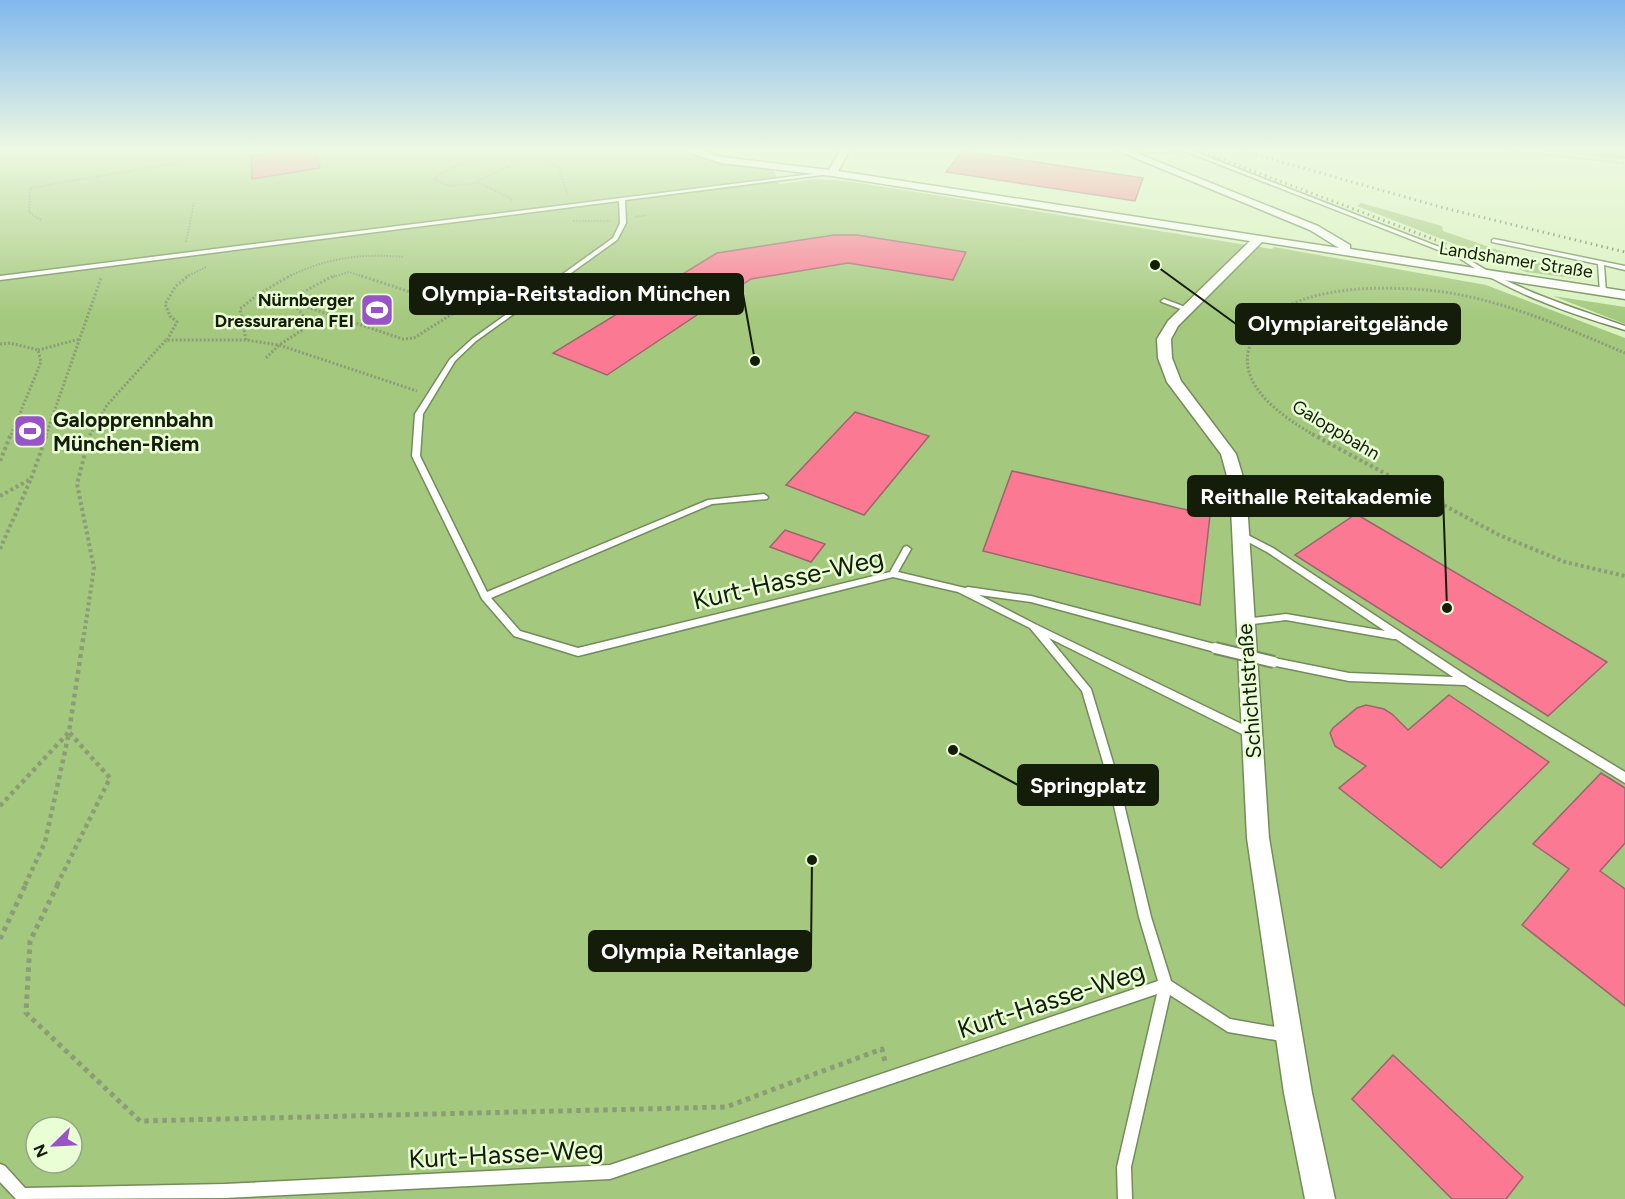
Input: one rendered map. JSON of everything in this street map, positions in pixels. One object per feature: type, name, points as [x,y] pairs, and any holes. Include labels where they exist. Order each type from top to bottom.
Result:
[{"type":"street","name":"Landshamer Straße","points":[[1050,206],[1625,295]]},
{"type":"street","points":[[1260,206],[1314,228],[1355,252]]},
{"type":"street","name":"Schichtlstraße","points":[[1256,237],[1256,244],[1173,324],[1164,339],[1165,358],[1174,382],[1228,454],[1238,487],[1258,838],[1289,1035],[1320,1199]]},
{"type":"lane","points":[[0,278],[568,206]]},
{"type":"lane","points":[[622,206],[623,223]]},
{"type":"lane","points":[[1329,206],[1463,258],[1483,273],[1514,287],[1625,328]]},
{"type":"lane","name":"Kurt-Hasse-Weg","points":[[0,1171],[22,1195],[225,1191],[610,1172],[1166,985],[1145,917],[1113,779],[1086,689],[1033,626],[960,589],[893,574],[578,652],[517,634],[485,597],[416,456],[419,414],[452,360],[474,340],[615,239],[623,223]]},
{"type":"lane","points":[[1494,240],[1625,268]]},
{"type":"lane","points":[[1601,263],[1603,292]]},
{"type":"lane","points":[[1164,301],[1186,309]]},
{"type":"lane","points":[[485,597],[711,502],[764,497]]},
{"type":"lane","points":[[1240,534],[1270,550],[1467,681],[1625,778]]},
{"type":"lane","points":[[893,574],[907,549]]},
{"type":"lane","points":[[960,589],[1031,599],[1215,648],[1349,677],[1467,681]]},
{"type":"lane","points":[[1244,622],[1286,617],[1399,637]]},
{"type":"lane","points":[[1033,626],[1252,734]]},
{"type":"lane","points":[[1125,1199],[1124,1167],[1166,985],[1228,1025],[1289,1035]]},
{"type":"path","points":[[29,206],[29,212],[41,220]]},
{"type":"path","points":[[185,249],[193,206]]},
{"type":"path","points":[[570,221],[623,223]]},
{"type":"path","points":[[246,340],[240,309],[258,293],[285,278],[348,257],[380,253],[403,257]]},
{"type":"path","points":[[0,549],[31,479],[105,266]]},
{"type":"path","points":[[0,939],[45,842],[69,732],[94,568],[77,484],[92,431],[107,405],[166,340],[177,322],[170,316],[165,304],[172,288],[190,273],[208,266]]},
{"type":"path","points":[[349,272],[455,307],[457,311],[414,338],[403,339],[292,302],[292,298],[338,274],[349,272]]},
{"type":"path","points":[[484,293],[505,278],[536,274],[561,278]]},
{"type":"path","name":"Galoppbahn","points":[[1625,353],[1536,315],[1479,298],[1431,289],[1388,286],[1317,295],[1291,304],[1258,329],[1247,347],[1249,374],[1260,392],[1276,409],[1310,432],[1456,514],[1547,555],[1609,574],[1625,576]]},
{"type":"path","points":[[266,358],[279,345],[307,327],[307,321],[292,302]]},
{"type":"path","points":[[0,344],[10,343],[38,350],[80,339]]},
{"type":"path","points":[[166,340],[246,340],[279,345],[430,396]]},
{"type":"path","points":[[0,461],[41,362],[38,350]]},
{"type":"path","points":[[0,496],[31,479]]},
{"type":"path","points":[[0,806],[69,732]]},
{"type":"path","points":[[69,732],[110,778],[30,940],[26,1013],[140,1121],[726,1107],[882,1049],[888,1077]]},
{"type":"green space","points":[[0,206],[1003,206],[1272,249],[1274,247],[1486,285],[1625,338],[1625,1199],[0,1199]]},
{"type":"green space","points":[[1357,206],[1371,206],[1442,226],[1443,231],[1527,260],[1573,270],[1580,279],[1526,272]]},
{"type":"green space","points":[[1553,296],[1625,307],[1625,324]]},
{"type":"building","points":[[834,235],[857,235],[966,252],[953,280],[848,263],[751,279],[607,375],[553,353],[717,253]]},
{"type":"building","points":[[855,412],[929,436],[864,515],[786,485]]},
{"type":"building","points":[[1012,471],[1210,515],[1200,605],[983,551]]},
{"type":"building","points":[[1356,514],[1607,662],[1548,716],[1295,555]]},
{"type":"building","points":[[785,530],[825,544],[811,562],[770,547]]},
{"type":"building","points":[[1449,695],[1549,762],[1441,868],[1339,788],[1366,766],[1335,746],[1330,733],[1357,708],[1366,705],[1384,709],[1408,730]]},
{"type":"building","points":[[1601,773],[1625,788],[1625,843],[1600,871],[1625,889],[1625,1006],[1522,925],[1569,869],[1533,844]]},
{"type":"building","points":[[1393,1055],[1523,1177],[1506,1199],[1452,1199],[1352,1099]]},
{"type":"railway","points":[[1346,206],[1467,252]]},
{"type":"railway","points":[[1437,206],[1625,252]]},
{"type":"place","name":"Olympiareitgelände","points":[[1155,265]]},
{"type":"place","name":"Nürnberger Dressurarena FEI","points":[[377,310]]},
{"type":"place","name":"Olympia-Reitstadion München","points":[[755,361]]},
{"type":"place","name":"Galopprennbahn München-Riem","points":[[30,431]]},
{"type":"place","name":"Reithalle Reitakademie","points":[[1447,608]]},
{"type":"place","name":"Springplatz","points":[[953,750]]},
{"type":"place","name":"Olympia Reitanlage","points":[[812,860]]}]
